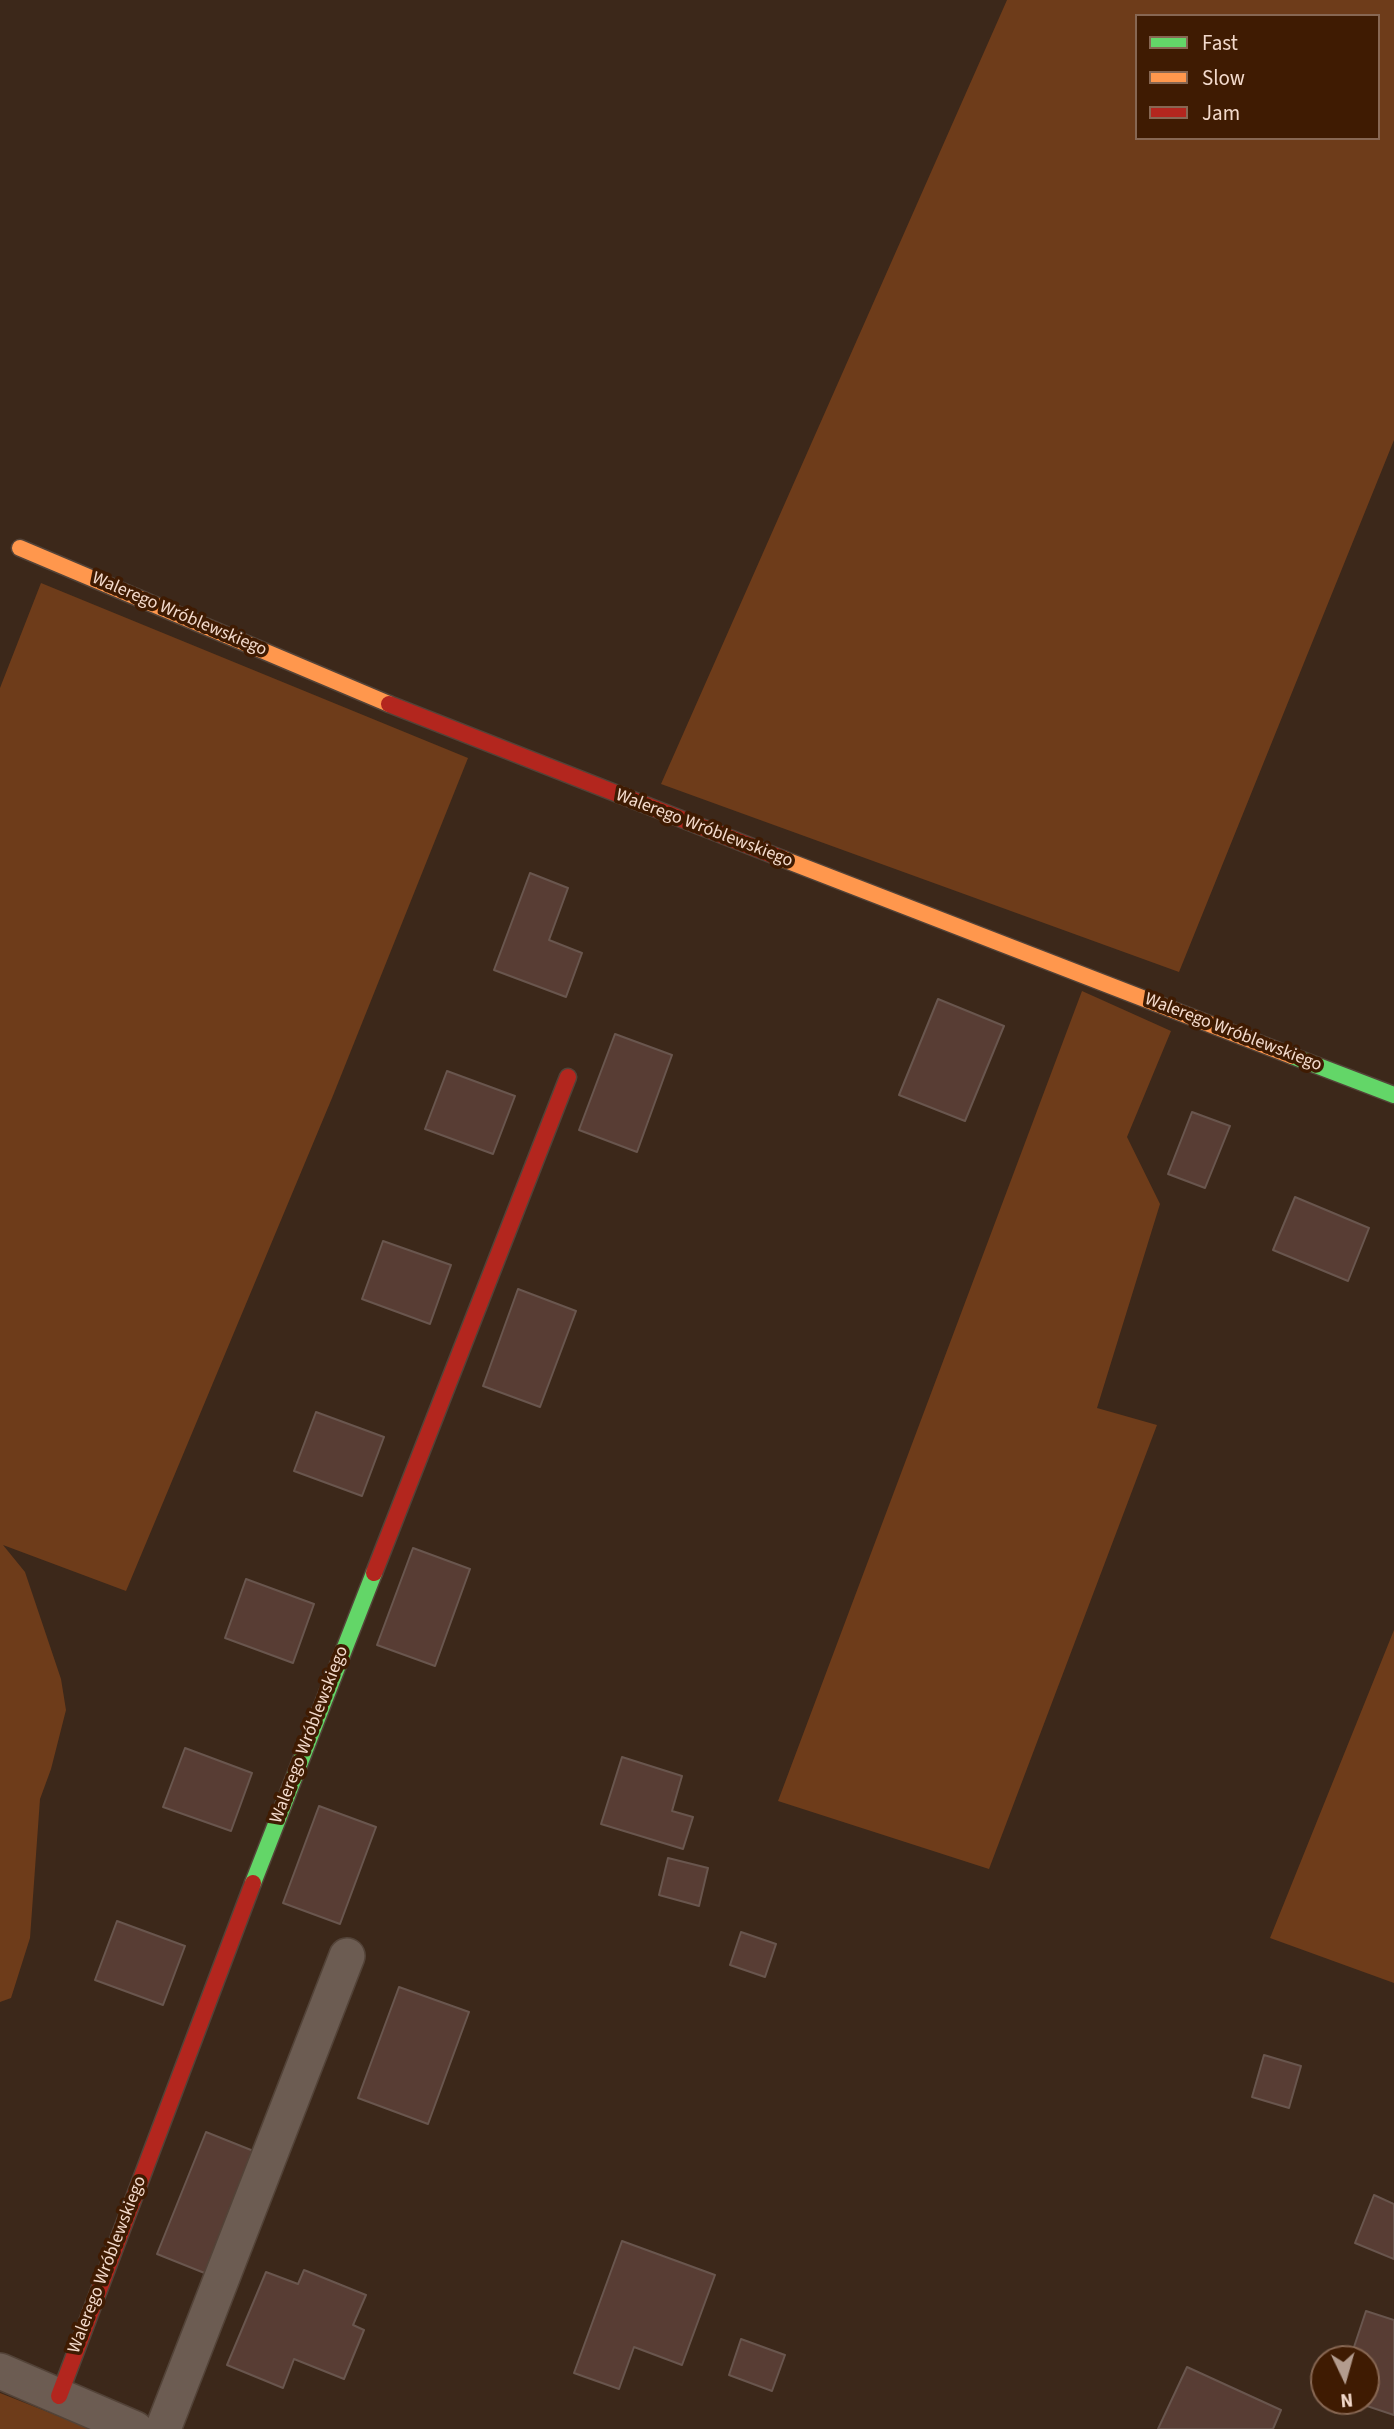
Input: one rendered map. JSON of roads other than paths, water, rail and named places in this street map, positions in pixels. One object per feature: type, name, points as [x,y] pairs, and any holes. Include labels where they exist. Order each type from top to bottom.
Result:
[{"type":"street","name":"Walerego Wróblewskiego","points":[[20,548],[476,741],[1394,1095]]},
{"type":"street","name":"Walerego Wróblewskiego","points":[[59,2396],[260,1865],[568,1077]]},
{"type":"street","points":[[163,2429],[346,1956]]},
{"type":"street","points":[[0,2371],[135,2429]]}]
